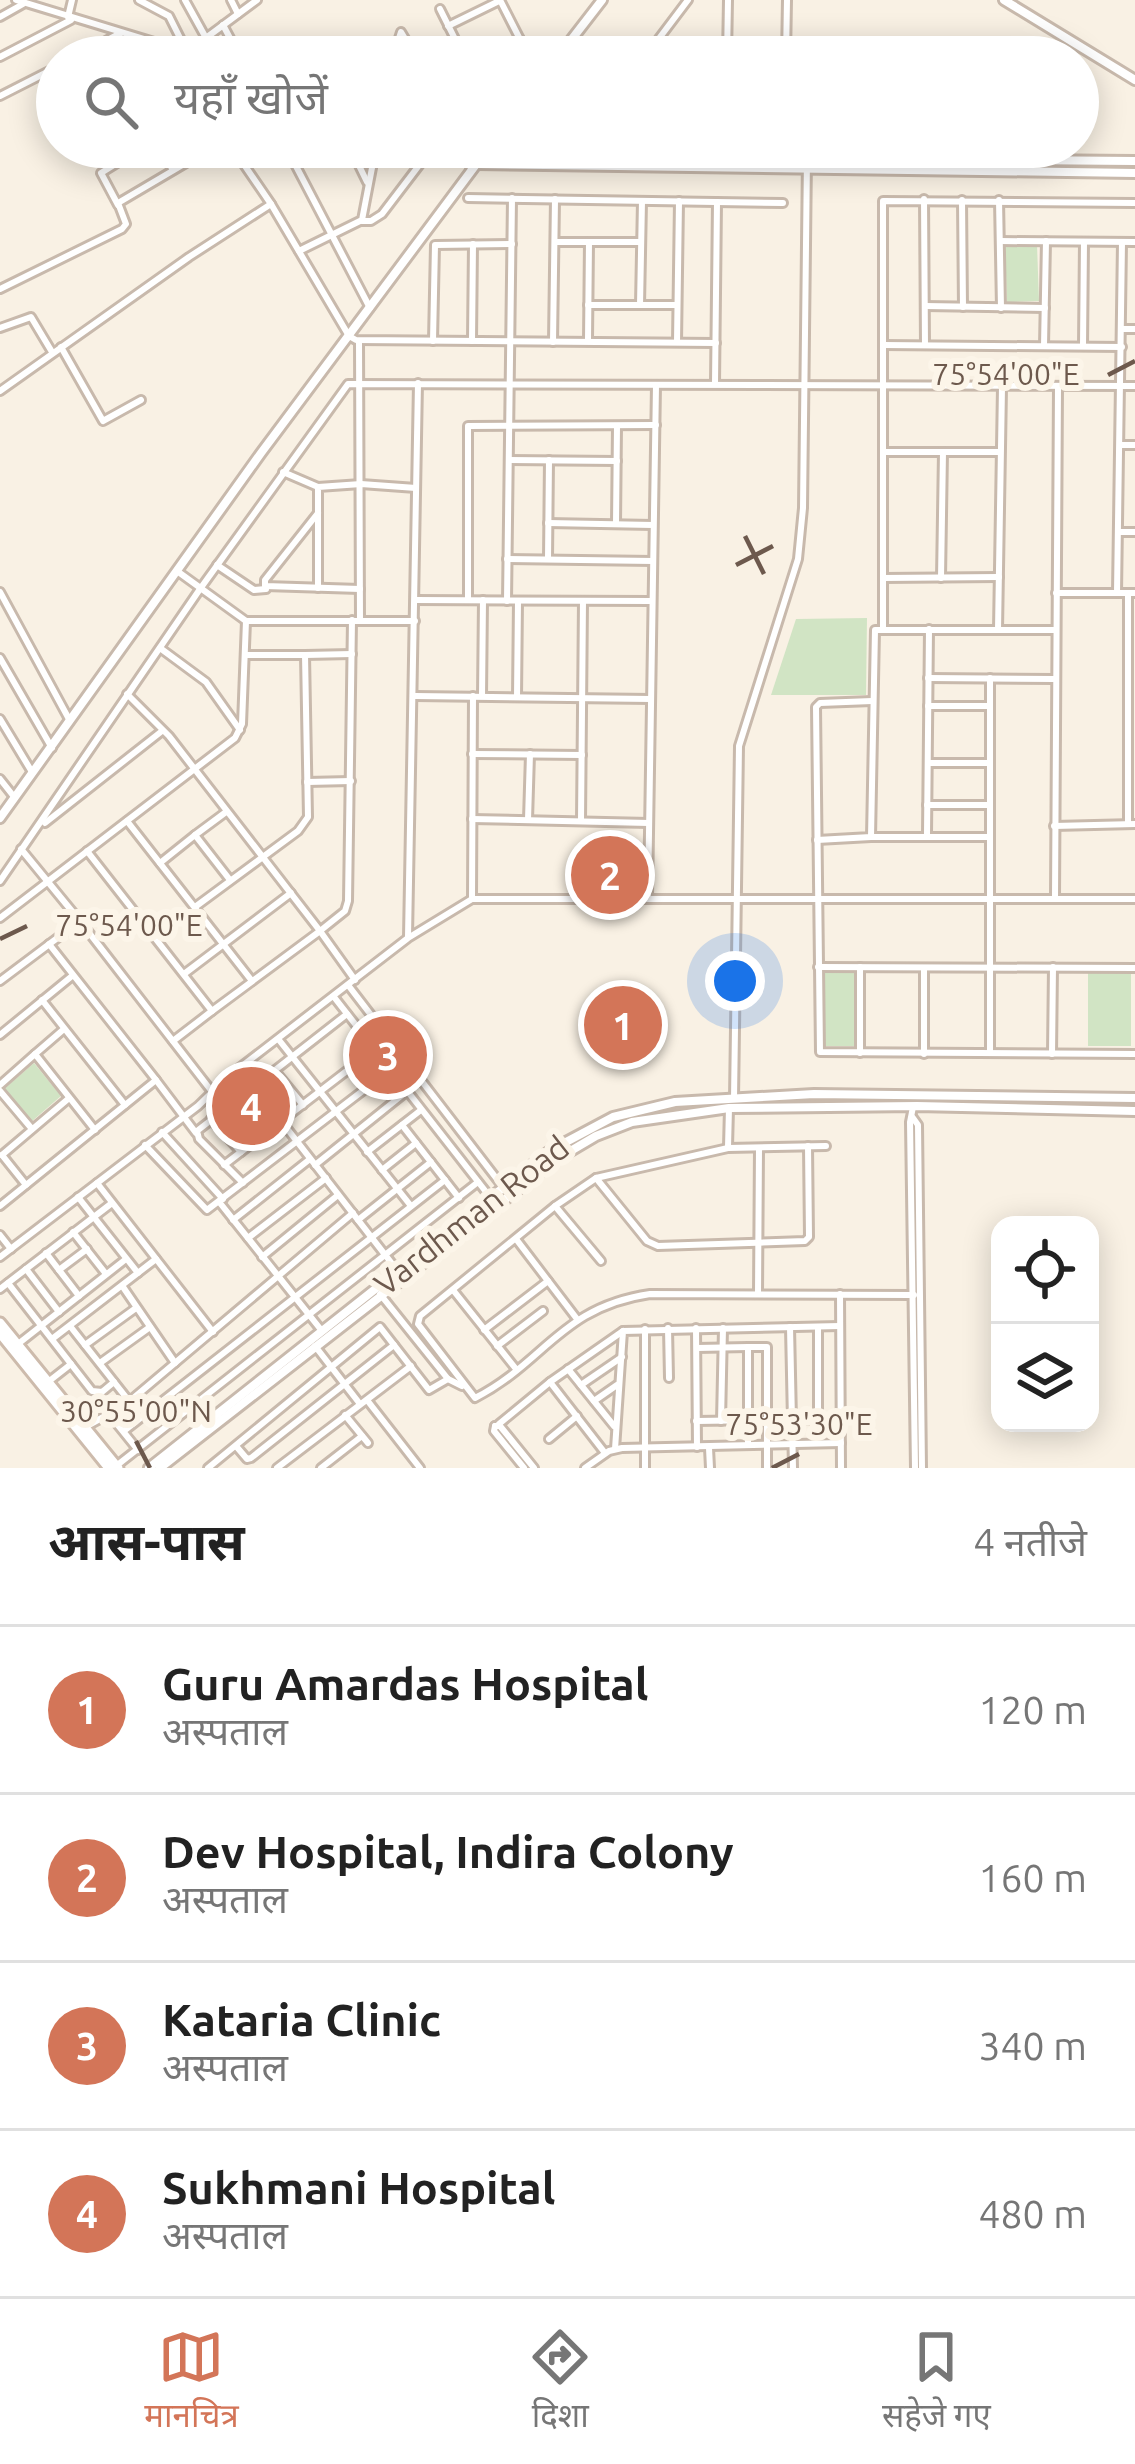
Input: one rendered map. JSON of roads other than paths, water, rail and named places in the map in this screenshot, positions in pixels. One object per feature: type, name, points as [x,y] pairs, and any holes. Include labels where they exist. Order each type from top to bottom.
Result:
[{"type":"main road","points":[[0,1322],[114,1467]]},
{"type":"main road","points":[[0,1333],[114,1467]]},
{"type":"street","points":[[71,17],[72,0]]},
{"type":"street","points":[[139,0],[169,16]]},
{"type":"street","points":[[160,0],[179,36]]},
{"type":"street","points":[[185,0],[205,36]]},
{"type":"street","points":[[231,0],[238,14]]},
{"type":"street","points":[[209,36],[257,0]]},
{"type":"street","points":[[448,26],[500,0],[518,36]]},
{"type":"street","points":[[574,36],[602,0]]},
{"type":"street","points":[[661,36],[688,0]]},
{"type":"street","points":[[727,36],[728,0]]},
{"type":"street","points":[[786,36],[787,0]]},
{"type":"street","points":[[1004,0],[1063,36]]},
{"type":"street","points":[[0,17],[21,1],[130,36]]},
{"type":"street","points":[[440,9],[453,36]]},
{"type":"street","points":[[37,36],[71,17]]},
{"type":"street","points":[[223,25],[229,36]]},
{"type":"street","points":[[115,36],[121,33]]},
{"type":"street","points":[[0,57],[36,37]]},
{"type":"street","points":[[1099,58],[1135,80]]},
{"type":"street","points":[[0,96],[36,78]]},
{"type":"street","points":[[1099,161],[1135,161]]},
{"type":"street","points":[[0,289],[122,229],[126,224],[101,172],[108,168]]},
{"type":"street","points":[[118,205],[176,168]]},
{"type":"street","points":[[246,168],[349,336],[359,341],[716,343]]},
{"type":"street","points":[[297,168],[370,308]]},
{"type":"street","points":[[360,168],[369,185]]},
{"type":"street","points":[[362,220],[372,168]]},
{"type":"street","points":[[299,250],[382,214],[416,168]]},
{"type":"street","points":[[0,818],[473,168]]},
{"type":"street","points":[[797,168],[1135,172]]},
{"type":"street","points":[[728,1148],[739,746],[800,550],[807,169]]},
{"type":"street","points":[[468,198],[783,203]]},
{"type":"street","points":[[507,601],[512,199]]},
{"type":"street","points":[[553,342],[556,199]]},
{"type":"street","points":[[924,199],[925,345]]},
{"type":"street","points":[[962,200],[963,307]]},
{"type":"street","points":[[999,200],[1000,308]]},
{"type":"street","points":[[640,305],[641,201]]},
{"type":"street","points":[[677,343],[679,201]]},
{"type":"street","points":[[883,629],[883,201],[1135,203]]},
{"type":"street","points":[[715,386],[717,202]]},
{"type":"street","points":[[0,391],[271,204]]},
{"type":"street","points":[[1000,241],[1135,242]]},
{"type":"street","points":[[555,242],[640,242]]},
{"type":"street","points":[[588,342],[589,242]]},
{"type":"street","points":[[1044,346],[1046,242]]},
{"type":"street","points":[[1083,346],[1084,242]]},
{"type":"street","points":[[1117,592],[1122,242]]},
{"type":"street","points":[[472,341],[473,244]]},
{"type":"street","points":[[433,341],[435,245],[512,244]]},
{"type":"street","points":[[588,305],[677,305]]},
{"type":"street","points":[[925,306],[1045,308]]},
{"type":"street","points":[[0,328],[31,317],[103,421],[141,400]]},
{"type":"street","points":[[1122,329],[1135,329]]},
{"type":"street","points":[[173,1041],[320,931],[347,904],[352,654],[360,589],[359,341]]},
{"type":"street","points":[[884,345],[1122,347]]},
{"type":"street","points":[[0,881],[159,647],[352,382],[1135,386]]},
{"type":"street","points":[[408,938],[418,383]]},
{"type":"street","points":[[648,898],[656,385]]},
{"type":"street","points":[[998,630],[1002,386]]},
{"type":"street","points":[[1055,899],[1058,386]]},
{"type":"street","points":[[468,600],[467,430],[472,425],[656,425]]},
{"type":"street","points":[[616,524],[617,425]]},
{"type":"street","points":[[1120,445],[1135,445]]},
{"type":"street","points":[[884,452],[1001,452]]},
{"type":"street","points":[[941,578],[943,452]]},
{"type":"street","points":[[509,460],[617,461]]},
{"type":"street","points":[[548,560],[549,460]]},
{"type":"street","points":[[283,472],[318,487],[417,488]]},
{"type":"street","points":[[318,487],[318,588]]},
{"type":"street","points":[[268,588],[266,580],[318,512]]},
{"type":"street","points":[[548,523],[654,525]]},
{"type":"street","points":[[1118,532],[1135,532]]},
{"type":"street","points":[[507,560],[653,561]]},
{"type":"street","points":[[217,565],[254,590],[360,589]]},
{"type":"street","points":[[176,571],[245,621],[415,621]]},
{"type":"street","points":[[883,578],[999,578]]},
{"type":"street","points":[[0,592],[71,722]]},
{"type":"street","points":[[1054,826],[1131,824],[1132,593],[1056,593]]},
{"type":"street","points":[[415,600],[653,601]]},
{"type":"street","points":[[472,899],[472,754],[483,600]]},
{"type":"street","points":[[517,697],[518,601]]},
{"type":"street","points":[[581,821],[583,601]]},
{"type":"street","points":[[0,918],[240,730],[245,621]]},
{"type":"street","points":[[927,836],[928,628]]},
{"type":"street","points":[[871,837],[874,630],[1055,630]]},
{"type":"street","points":[[159,647],[206,682],[240,730]]},
{"type":"street","points":[[246,655],[352,654]]},
{"type":"street","points":[[195,908],[305,825],[309,813],[304,655]]},
{"type":"street","points":[[0,658],[52,748]]},
{"type":"street","points":[[928,678],[1054,680]]},
{"type":"street","points":[[990,678],[990,1054]]},
{"type":"street","points":[[127,694],[163,730],[291,893],[351,983],[507,1191]]},
{"type":"street","points":[[414,696],[651,699]]},
{"type":"street","points":[[872,701],[816,707],[820,1052],[1135,1054]]},
{"type":"street","points":[[928,706],[990,706]]},
{"type":"street","points":[[0,718],[33,774]]},
{"type":"street","points":[[38,829],[163,730]]},
{"type":"street","points":[[472,754],[581,755]]},
{"type":"street","points":[[528,820],[530,754]]},
{"type":"street","points":[[928,763],[990,763]]},
{"type":"street","points":[[0,779],[4,791],[15,798]]},
{"type":"street","points":[[307,782],[351,781]]},
{"type":"street","points":[[927,805],[990,805]]},
{"type":"street","points":[[160,863],[227,811]]},
{"type":"street","points":[[472,819],[649,823]]},
{"type":"street","points":[[127,821],[253,981]]},
{"type":"street","points":[[195,835],[230,880]]},
{"type":"street","points":[[817,840],[990,836]]},
{"type":"street","points":[[21,849],[213,1093]]},
{"type":"street","points":[[87,851],[212,1011]]},
{"type":"street","points":[[184,974],[291,893]]},
{"type":"street","points":[[0,1258],[408,938],[461,902],[1135,899]]},
{"type":"street","points":[[0,981],[80,921]]},
{"type":"street","points":[[49,944],[196,1133],[243,1184]]},
{"type":"street","points":[[818,967],[1135,968]]},
{"type":"street","points":[[860,968],[860,1054]]},
{"type":"street","points":[[924,968],[924,1054]]},
{"type":"street","points":[[1052,1054],[1053,968]]},
{"type":"street","points":[[0,1035],[73,976]]},
{"type":"street","points":[[333,997],[490,1198]]},
{"type":"street","points":[[42,1000],[125,1105]]},
{"type":"street","points":[[196,1133],[347,1014]]},
{"type":"street","points":[[32,1130],[0,1088],[64,1029]]},
{"type":"street","points":[[278,1039],[411,1206]]},
{"type":"street","points":[[224,1165],[374,1050]]},
{"type":"street","points":[[35,1054],[95,1130]]},
{"type":"street","points":[[240,1068],[400,1274]]},
{"type":"street","points":[[275,1070],[303,1106]]},
{"type":"street","points":[[145,1145],[202,1209],[210,1209],[390,1070]]},
{"type":"street","points":[[0,1206],[156,1080]]},
{"type":"street","points":[[233,1220],[407,1092]]},
{"type":"street","points":[[913,1094],[918,1468]]},
{"type":"street","name":"Vardhman Road","points":[[732,1105],[913,1094],[1135,1098]]},
{"type":"street","points":[[26,1185],[1,1154],[69,1098]]},
{"type":"street","name":"Vardhman Road","points":[[149,1468],[507,1191],[564,1140],[613,1118],[654,1105],[1135,1112]]},
{"type":"street","points":[[367,1152],[422,1110]]},
{"type":"street","points":[[913,1118],[918,1125],[922,1228],[918,1468]]},
{"type":"street","points":[[211,1119],[241,1152]]},
{"type":"street","points":[[402,1125],[459,1198]]},
{"type":"street","points":[[162,1132],[322,1331]]},
{"type":"street","points":[[382,1170],[416,1143]]},
{"type":"street","points":[[758,1294],[759,1146]]},
{"type":"street","points":[[596,1178],[652,1244],[808,1240],[808,1146]]},
{"type":"street","points":[[826,1147],[728,1148],[596,1178],[420,1316],[418,1324],[473,1397],[478,1397],[596,1307],[650,1294],[914,1295]]},
{"type":"street","points":[[112,1416],[277,1276],[430,1162]]},
{"type":"street","points":[[248,1238],[326,1178]]},
{"type":"street","points":[[124,1431],[445,1180]]},
{"type":"street","points":[[114,1467],[478,1182]]},
{"type":"street","points":[[96,1183],[213,1332]]},
{"type":"street","name":"Vardhman Road","points":[[160,1468],[380,1294],[490,1198],[507,1191]]},
{"type":"street","points":[[262,1257],[339,1195]]},
{"type":"street","points":[[78,1197],[138,1274]]},
{"type":"street","points":[[112,1202],[4,1286],[94,1392],[114,1382]]},
{"type":"street","points":[[555,1206],[601,1261]]},
{"type":"street","points":[[73,1232],[106,1274]]},
{"type":"street","points":[[0,1235],[11,1249]]},
{"type":"street","points":[[516,1239],[577,1319]]},
{"type":"street","points":[[59,1270],[87,1250]]},
{"type":"street","points":[[46,1253],[79,1296]]},
{"type":"street","points":[[18,1344],[126,1258]]},
{"type":"street","points":[[52,1340],[156,1259]]},
{"type":"street","points":[[26,1269],[58,1312]]},
{"type":"street","points":[[484,1330],[548,1280]]},
{"type":"street","points":[[122,1286],[175,1363]]},
{"type":"street","points":[[453,1290],[516,1369]]},
{"type":"street","points":[[380,1294],[448,1379],[465,1387]]},
{"type":"street","points":[[840,1294],[841,1468]]},
{"type":"street","points":[[85,1345],[137,1308]]},
{"type":"street","points":[[497,1346],[543,1311]]},
{"type":"street","points":[[208,1468],[396,1316]]},
{"type":"street","points":[[70,1325],[129,1401]]},
{"type":"street","points":[[529,1467],[499,1424],[623,1331],[840,1326]]},
{"type":"street","points":[[100,1363],[150,1327]]},
{"type":"street","points":[[380,1327],[431,1391],[448,1379]]},
{"type":"street","points":[[790,1327],[793,1468]]},
{"type":"street","points":[[818,1327],[818,1419]]},
{"type":"street","points":[[668,1328],[669,1378]]},
{"type":"street","points":[[696,1328],[697,1447]]},
{"type":"street","points":[[721,1421],[723,1328]]},
{"type":"street","points":[[645,1329],[645,1468]]},
{"type":"street","points":[[615,1449],[623,1331]]},
{"type":"street","points":[[236,1446],[247,1459],[252,1457],[394,1345]]},
{"type":"street","points":[[315,1346],[420,1468]]},
{"type":"street","points":[[748,1347],[748,1445]]},
{"type":"street","points":[[696,1348],[769,1349],[767,1468]]},
{"type":"street","points":[[581,1385],[622,1357]]},
{"type":"street","points":[[48,1382],[71,1364]]},
{"type":"street","points":[[277,1468],[411,1366]]},
{"type":"street","points":[[568,1369],[616,1429]]},
{"type":"street","points":[[550,1382],[605,1453]]},
{"type":"street","points":[[594,1401],[620,1382]]},
{"type":"street","points":[[85,1428],[105,1414],[112,1416],[138,1450]]},
{"type":"street","points":[[321,1468],[365,1440],[345,1415]]},
{"type":"street","points":[[549,1439],[577,1417]]},
{"type":"street","points":[[696,1421],[841,1419]]},
{"type":"street","points":[[586,1468],[615,1449],[841,1443]]},
{"type":"street","points":[[709,1446],[710,1468]]},
{"type":"street","points":[[252,1457],[260,1468]]},
{"type":"place","name":"Dev Hospital, Indira Colony","points":[[610,875]]},
{"type":"place","name":"Guru Amardas Hospital","points":[[623,1025]]},
{"type":"place","name":"Kataria Clinic","points":[[388,1055]]},
{"type":"place","name":"Sukhmani Hospital","points":[[251,1106]]}]
